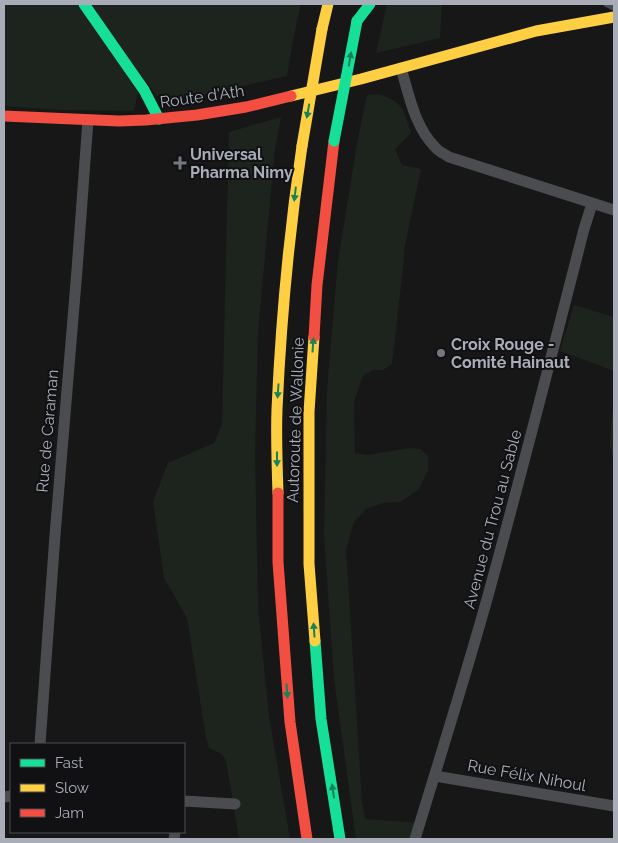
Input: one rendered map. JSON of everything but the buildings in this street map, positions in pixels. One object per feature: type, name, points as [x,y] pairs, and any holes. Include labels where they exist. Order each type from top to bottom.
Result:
[{"type":"main road","points":[[84,4],[144,90],[158,119]]},
{"type":"main road","name":"Autoroute de Wallonie","points":[[306,839],[290,722],[278,552],[277,410],[286,277],[295,194],[322,28],[328,4]]},
{"type":"main road","name":"Autoroute de Wallonie","points":[[340,839],[321,719],[309,564],[309,412],[317,285],[334,141],[360,4]]},
{"type":"main road","points":[[357,21],[370,4]]},
{"type":"main road","points":[[588,22],[605,4]]},
{"type":"main road","name":"Route d'Ath","points":[[4,116],[119,120],[197,115],[246,107],[361,79],[510,38],[614,17]]},
{"type":"street","points":[[401,68],[418,122],[436,149],[449,157],[614,210]]},
{"type":"street","name":"Rue de Caraman","points":[[40,743],[88,120]]},
{"type":"street","name":"Avenue du Trou au Sable","points":[[415,839],[489,593],[592,204]]},
{"type":"street","name":"Rue Félix Nihoul","points":[[435,776],[614,806]]},
{"type":"street","points":[[185,801],[235,804]]},
{"type":"lane","points":[[605,4],[614,8]]},
{"type":"shaded area","points":[[4,4],[81,4],[138,92],[134,111],[61,110],[4,106]]},
{"type":"shaded area","points":[[87,4],[301,4],[287,76],[227,91],[160,100]]},
{"type":"shaded area","points":[[387,4],[442,4],[440,38],[376,53]]},
{"type":"shaded area","points":[[379,94],[398,104],[404,112],[411,133],[395,149],[402,165],[421,169],[404,250],[392,364],[383,370],[372,370],[363,376],[354,401],[355,453],[367,455],[410,448],[421,449],[428,457],[428,471],[418,490],[400,502],[383,503],[366,509],[354,522],[346,549],[362,802],[365,819],[420,823],[415,839],[356,839],[334,679],[324,534],[327,389],[338,261],[367,95]]},
{"type":"shaded area","points":[[281,117],[275,149],[258,331],[255,451],[258,607],[269,716],[290,839],[239,839],[226,760],[220,753],[209,748],[206,738],[187,618],[164,578],[153,501],[168,463],[214,443],[222,424],[229,132]]},
{"type":"shaded area","points":[[574,305],[614,317],[614,371],[560,351]]},
{"type":"shaded area","points":[[614,403],[614,463],[610,446]]},
{"type":"traffic: fast","points":[[84,4],[144,90],[159,119]]},
{"type":"traffic: fast","points":[[357,21],[370,4]]},
{"type":"traffic: fast","points":[[334,141],[357,21]]},
{"type":"traffic: fast","points":[[315,641],[321,719],[340,839]]},
{"type":"traffic: slow","points":[[322,29],[328,4]]},
{"type":"traffic: slow","points":[[291,96],[361,79],[536,31],[614,17]]},
{"type":"traffic: slow","points":[[302,146],[322,29]]},
{"type":"traffic: slow","points":[[278,493],[277,420],[281,343],[289,244],[302,146]]},
{"type":"traffic: slow","points":[[314,337],[309,412],[309,564],[315,641]]},
{"type":"traffic: jam","points":[[4,116],[119,121],[146,120],[197,115],[246,107],[291,96]]},
{"type":"traffic: jam","points":[[314,337],[317,285],[334,141]]},
{"type":"traffic: jam","points":[[278,493],[278,562],[290,722],[307,839]]},
{"type":"place","name":"Universal Pharma Nimy","points":[[180,163]]},
{"type":"place","name":"Croix Rouge - Comité Hainaut","points":[[441,353]]}]
